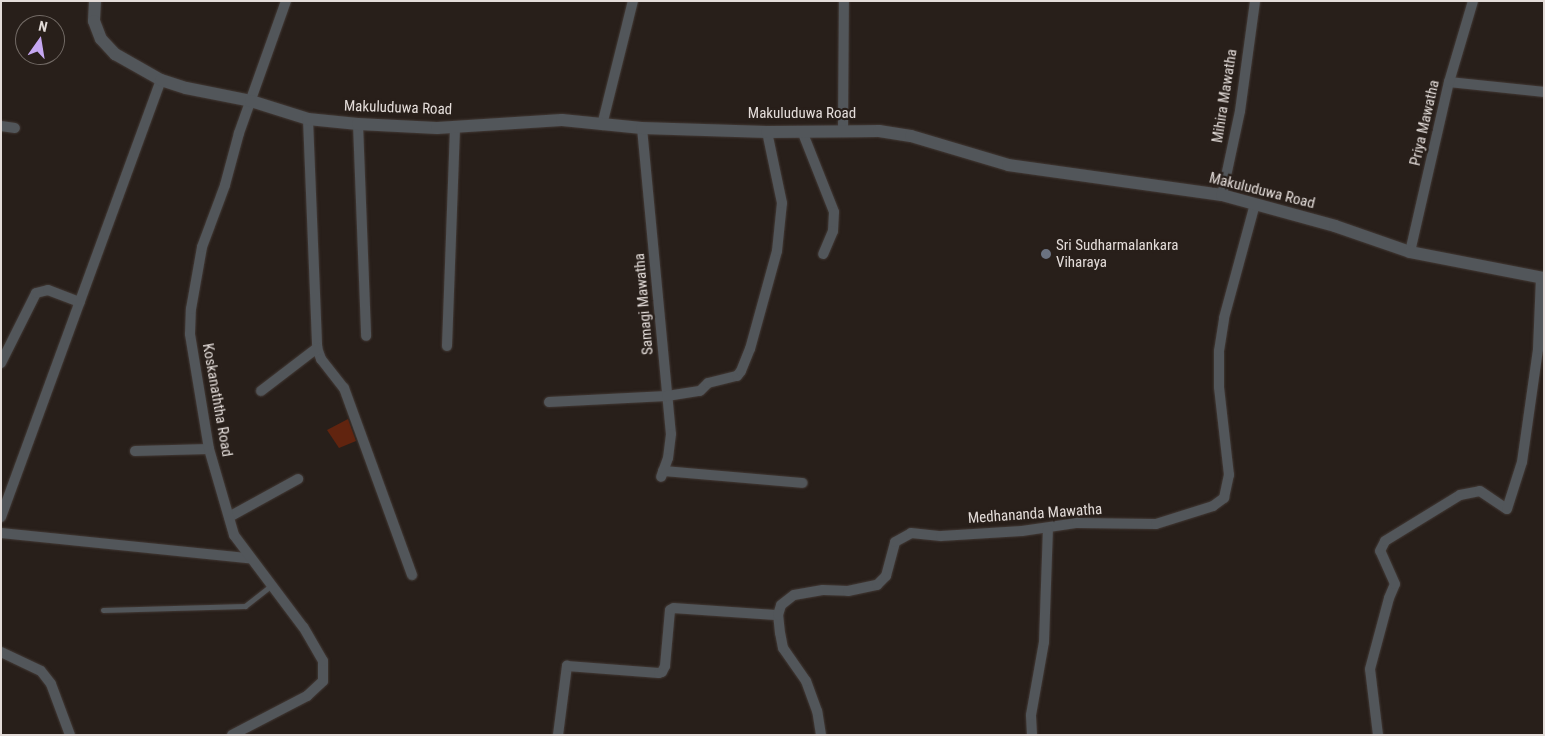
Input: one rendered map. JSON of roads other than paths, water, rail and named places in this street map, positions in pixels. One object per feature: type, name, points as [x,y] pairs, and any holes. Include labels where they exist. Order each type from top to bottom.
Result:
[{"type":"street","name":"Makuluduwa Road","points":[[95,1],[94,21],[106,46],[115,54],[161,80],[186,88],[251,101],[308,119],[358,124],[455,126],[562,120],[642,128],[767,132],[879,131],[911,136],[1008,164],[1222,195],[1335,226],[1410,252],[1542,278]]},
{"type":"street","name":"Koskanaththa Road","points":[[232,735],[307,696],[323,681],[323,661],[303,628],[272,584],[249,558],[234,535],[209,449],[190,334],[191,309],[202,247],[225,185],[239,133],[286,1]]},
{"type":"street","points":[[602,125],[632,1]]},
{"type":"street","points":[[843,130],[844,1]]},
{"type":"street","name":"Mihira Mawatha","points":[[1222,195],[1240,111],[1255,1]]},
{"type":"street","name":"Priya Mawatha","points":[[1410,252],[1449,82],[1473,1]]},
{"type":"street","points":[[1,517],[161,80]]},
{"type":"street","points":[[1449,82],[1544,92]]},
{"type":"street","points":[[308,119],[317,348],[321,359],[344,388],[412,576]]},
{"type":"street","points":[[358,124],[366,336]]},
{"type":"street","points":[[1,126],[15,128]]},
{"type":"street","points":[[447,346],[455,126]]},
{"type":"street","name":"Samagi Mawatha","points":[[642,128],[671,434],[668,458],[662,474],[802,483]]},
{"type":"street","points":[[802,131],[834,212],[833,231],[823,254]]},
{"type":"street","points":[[549,402],[667,396],[700,391],[712,381],[737,376],[744,367],[777,252],[782,202],[767,132]]},
{"type":"street","name":"Medhananda Mawatha","points":[[778,615],[781,605],[794,595],[823,590],[869,588],[883,582],[895,542],[911,534],[941,536],[1048,528],[1078,523],[1156,524],[1213,506],[1224,498],[1229,475],[1219,387],[1219,351],[1224,318],[1255,204]]},
{"type":"street","points":[[1378,735],[1370,669],[1389,598],[1396,584],[1380,551],[1384,541],[1460,495],[1480,491],[1507,509],[1522,462],[1528,424],[1538,349],[1542,278]]},
{"type":"street","points":[[1,363],[36,293],[48,290],[80,302]]},
{"type":"street","points":[[261,390],[317,348]]},
{"type":"street","points":[[135,451],[209,449]]},
{"type":"street","points":[[229,517],[298,479]]},
{"type":"street","points":[[1032,735],[1030,714],[1044,642],[1048,528]]},
{"type":"street","points":[[1,533],[249,558]]},
{"type":"street","points":[[558,735],[567,666],[662,672],[665,666],[670,610],[674,608],[778,615],[783,648],[806,680],[817,711],[821,735]]},
{"type":"street","points":[[1,652],[42,671],[51,684],[70,735]]},
{"type":"lane","points":[[103,610],[245,606],[272,584]]},
{"type":"place","name":"Sri Sudharmalankara Viharaya","points":[[1046,254]]}]
